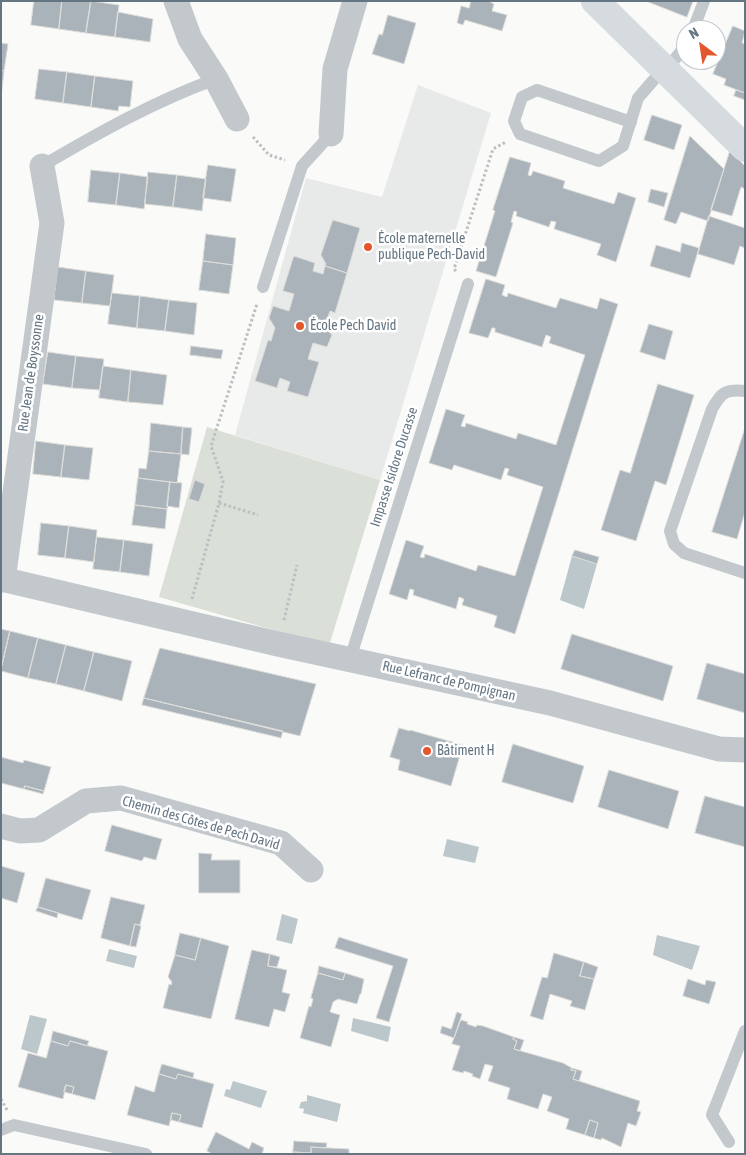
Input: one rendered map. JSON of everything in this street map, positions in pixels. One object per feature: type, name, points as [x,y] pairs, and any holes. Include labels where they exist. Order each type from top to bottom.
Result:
[{"type":"street","points":[[176,1],[190,39],[216,80],[237,119]]},
{"type":"street","points":[[331,134],[335,69],[355,1]]},
{"type":"street","points":[[595,1],[745,148]]},
{"type":"street","name":"Rue Jean de Boyssonne","points":[[42,166],[52,223],[2,580],[152,614]]},
{"type":"street","name":"Rue Lefranc de Pompignan","points":[[152,614],[278,644],[550,703],[719,749],[745,750]]},
{"type":"street","name":"Chemin des Côtes de Pech David","points":[[1,826],[20,831],[39,830],[86,801],[121,798],[282,843],[311,870]]},
{"type":"lane","points":[[697,20],[704,1]]},
{"type":"lane","points":[[631,122],[537,90],[522,97],[514,121],[520,134],[599,161],[623,146],[631,122],[638,98],[664,68],[676,58]]},
{"type":"lane","points":[[42,166],[89,138],[182,92],[216,80]]},
{"type":"lane","points":[[263,287],[302,166],[331,134]]},
{"type":"lane","name":"Impasse Isidore Ducasse","points":[[350,659],[468,284]]},
{"type":"lane","points":[[745,391],[729,390],[719,396],[712,409],[670,531],[674,544],[684,553],[745,573]]},
{"type":"lane","points":[[730,1142],[712,1115],[745,1031]]},
{"type":"lane","points":[[1,1130],[14,1125],[146,1154]]},
{"type":"path","points":[[468,284],[454,269],[493,149],[520,134]]},
{"type":"path","points":[[185,622],[219,503],[223,481],[211,446],[263,287]]},
{"type":"path","points":[[219,503],[258,515]]},
{"type":"path","points":[[278,644],[297,565]]},
{"type":"shaded area","name":"École maternelle publique Pech-David","points":[[418,85],[491,113],[380,480],[235,435],[306,178],[382,197]]},
{"type":"shaded area","points":[[207,427],[380,480],[329,646],[159,597]]},
{"type":"shaded area","points":[[572,556],[597,564],[584,609],[560,600]]},
{"type":"shaded area","points":[[447,839],[479,847],[475,863],[443,856]]},
{"type":"shaded area","points":[[282,914],[298,919],[292,944],[276,940]]},
{"type":"shaded area","points":[[657,935],[700,946],[692,970],[653,955]]},
{"type":"shaded area","points":[[109,949],[137,956],[134,968],[106,961]]},
{"type":"shaded area","points":[[30,1015],[47,1019],[37,1054],[21,1049]]},
{"type":"shaded area","points":[[353,1018],[391,1027],[388,1042],[351,1031]]},
{"type":"shaded area","points":[[233,1081],[267,1091],[261,1108],[224,1096],[226,1089],[230,1090]]},
{"type":"shaded area","points":[[307,1095],[341,1104],[337,1122],[303,1113],[304,1109],[299,1108],[301,1102],[307,1101]]},
{"type":"building","points":[[34,1],[62,1],[59,29],[31,25]]},
{"type":"building","points":[[62,1],[91,1],[86,33],[59,29]]},
{"type":"building","points":[[91,1],[119,5],[115,37],[86,33]]},
{"type":"building","points":[[471,1],[488,1],[494,4],[492,11],[507,15],[502,31],[465,20],[463,25],[457,23],[461,6],[469,8]]},
{"type":"building","points":[[646,1],[693,1],[687,17]]},
{"type":"building","points":[[118,12],[153,19],[150,42],[115,37]]},
{"type":"building","points":[[388,15],[416,23],[404,64],[372,54],[379,34],[382,35]]},
{"type":"building","points":[[733,26],[745,31],[742,43],[745,44],[745,93],[724,85],[726,79],[713,74],[715,70],[726,70],[726,43]]},
{"type":"building","points":[[1,43],[8,44],[4,71],[1,70]]},
{"type":"building","points":[[39,69],[67,72],[63,103],[35,99]]},
{"type":"building","points":[[1,70],[4,71],[1,97]]},
{"type":"building","points":[[67,72],[95,76],[91,107],[63,103]]},
{"type":"building","points":[[95,76],[133,81],[130,107],[119,106],[118,111],[91,107]]},
{"type":"building","points":[[736,90],[745,93],[745,100],[734,96]]},
{"type":"building","points":[[652,115],[682,125],[674,150],[644,140]]},
{"type":"building","points":[[690,136],[724,169],[708,221],[681,212],[676,224],[664,220]]},
{"type":"building","points":[[730,151],[745,166],[745,189],[741,187],[732,216],[711,210]]},
{"type":"building","points":[[510,157],[531,163],[528,175],[531,176],[533,171],[565,181],[563,188],[614,204],[618,192],[636,198],[616,262],[597,255],[601,244],[554,229],[556,222],[551,221],[549,227],[516,216],[517,212],[514,211],[511,222],[513,223],[496,277],[476,271]]},
{"type":"building","points":[[208,165],[236,169],[231,202],[203,198]]},
{"type":"building","points":[[91,170],[120,173],[116,205],[88,202]]},
{"type":"building","points":[[148,172],[177,175],[173,207],[145,204]]},
{"type":"building","points":[[120,173],[148,177],[144,209],[116,205]]},
{"type":"building","points":[[177,175],[206,179],[202,211],[173,207]]},
{"type":"building","points":[[651,189],[668,193],[664,207],[648,202]]},
{"type":"building","points":[[709,216],[745,228],[745,248],[740,246],[734,265],[698,254]]},
{"type":"building","points":[[333,220],[360,228],[347,273],[325,266],[326,264],[321,255]]},
{"type":"building","points":[[206,234],[236,238],[233,265],[203,261]]},
{"type":"building","points":[[682,243],[699,248],[690,278],[650,266],[656,245],[680,252]]},
{"type":"building","name":"École Pech David","points":[[294,256],[315,263],[313,271],[323,274],[325,266],[347,273],[335,313],[330,311],[325,325],[332,335],[327,347],[313,343],[308,359],[319,362],[308,397],[287,391],[290,382],[280,378],[277,388],[255,381],[268,340],[271,341],[275,328],[269,318],[273,306],[289,311],[294,294],[283,291]]},
{"type":"building","points":[[203,261],[233,265],[229,294],[199,290]]},
{"type":"building","points":[[58,267],[86,271],[82,303],[54,300]]},
{"type":"building","points":[[86,271],[114,275],[110,306],[82,303]]},
{"type":"building","points":[[486,279],[505,285],[502,295],[507,297],[508,293],[556,308],[560,298],[597,309],[600,298],[618,304],[515,634],[494,627],[497,616],[462,605],[464,599],[459,597],[456,609],[413,595],[414,590],[410,589],[407,600],[389,594],[406,540],[424,546],[420,557],[424,558],[425,554],[476,571],[478,565],[515,576],[543,487],[507,475],[509,469],[505,468],[501,480],[454,465],[452,470],[429,463],[446,409],[465,415],[461,426],[465,427],[466,423],[516,439],[518,433],[556,445],[585,355],[549,343],[551,337],[546,335],[542,347],[495,332],[495,328],[492,328],[488,338],[469,333]]},
{"type":"building","points":[[112,293],[140,296],[137,328],[108,324]]},
{"type":"building","points":[[140,296],[169,300],[165,331],[137,328]]},
{"type":"building","points":[[169,300],[197,303],[194,335],[165,331]]},
{"type":"building","points":[[649,324],[673,331],[665,360],[640,352]]},
{"type":"building","points":[[191,346],[223,350],[221,359],[190,355]]},
{"type":"building","points":[[48,352],[76,356],[72,388],[43,384]]},
{"type":"building","points":[[76,356],[104,359],[100,390],[72,388]]},
{"type":"building","points":[[103,366],[131,370],[128,402],[99,398]]},
{"type":"building","points":[[131,370],[167,375],[163,405],[128,402]]},
{"type":"building","points":[[658,384],[694,395],[666,485],[655,481],[636,541],[601,530],[620,470],[630,473]]},
{"type":"building","points":[[151,423],[183,427],[181,454],[149,451]]},
{"type":"building","points":[[183,427],[192,428],[189,455],[181,454]]},
{"type":"building","points":[[745,428],[745,512],[737,539],[712,532]]},
{"type":"building","points":[[36,441],[65,445],[61,477],[33,474]]},
{"type":"building","points":[[65,445],[93,448],[89,480],[61,477]]},
{"type":"building","points":[[149,451],[181,454],[177,483],[138,478],[139,468],[146,469]]},
{"type":"building","points":[[138,478],[170,482],[167,509],[135,505]]},
{"type":"building","points":[[195,480],[205,484],[199,502],[189,499]]},
{"type":"building","points":[[170,482],[182,483],[179,508],[167,506]]},
{"type":"building","points":[[135,505],[167,509],[165,529],[132,525]]},
{"type":"building","points":[[41,523],[69,526],[65,558],[38,555]]},
{"type":"building","points":[[69,526],[97,530],[94,562],[65,558]]},
{"type":"building","points":[[97,537],[124,540],[120,572],[93,569]]},
{"type":"building","points":[[124,540],[153,544],[149,576],[120,572]]},
{"type":"building","points":[[575,550],[599,557],[597,564],[572,556]]},
{"type":"building","points":[[1,629],[10,631],[1,669]]},
{"type":"building","points":[[10,631],[38,638],[28,678],[1,671]]},
{"type":"building","points":[[572,634],[673,666],[663,701],[561,669]]},
{"type":"building","points":[[38,638],[66,645],[56,684],[28,678]]},
{"type":"building","points":[[66,645],[94,652],[84,691],[56,684]]},
{"type":"building","points":[[160,648],[316,684],[300,736],[144,698]]},
{"type":"building","points":[[94,652],[132,661],[122,701],[84,691]]},
{"type":"building","points":[[707,663],[745,674],[745,713],[697,699]]},
{"type":"building","points":[[144,698],[283,731],[281,738],[142,705]]},
{"type":"building","name":"Bâtiment H","points":[[399,728],[463,745],[451,786],[398,770],[400,760],[390,757]]},
{"type":"building","points":[[513,744],[584,766],[573,803],[502,782]]},
{"type":"building","points":[[1,757],[23,763],[24,760],[51,767],[44,791],[25,786],[24,789],[1,783]]},
{"type":"building","points":[[609,770],[679,791],[668,829],[598,807]]},
{"type":"building","points":[[25,786],[44,791],[43,794],[24,789]]},
{"type":"building","points":[[705,796],[745,807],[745,847],[695,833]]},
{"type":"building","points":[[112,825],[162,839],[156,860],[144,857],[142,861],[105,851]]},
{"type":"building","points":[[199,853],[212,854],[211,860],[240,860],[240,893],[199,893]]},
{"type":"building","points":[[1,866],[25,873],[17,903],[1,898]]},
{"type":"building","points":[[46,878],[91,890],[82,920],[38,907]]},
{"type":"building","points":[[111,897],[145,905],[140,925],[135,924],[130,946],[101,938]]},
{"type":"building","points":[[38,907],[58,913],[57,918],[36,911]]},
{"type":"building","points":[[135,924],[141,926],[136,947],[130,946]]},
{"type":"building","points":[[180,933],[201,938],[195,960],[175,955]]},
{"type":"building","points":[[339,937],[408,959],[389,1022],[376,1018],[393,966],[335,948]]},
{"type":"building","points":[[201,938],[229,946],[211,1019],[163,1008],[169,984],[171,985],[172,982],[168,977],[175,955],[195,960]]},
{"type":"building","points":[[252,950],[270,954],[268,966],[287,970],[282,992],[290,994],[285,1012],[274,1009],[269,1027],[235,1019]]},
{"type":"building","points":[[554,953],[584,962],[580,976],[594,979],[585,1010],[570,1006],[572,1001],[550,994],[543,1020],[530,1016],[542,977],[547,978]]},
{"type":"building","points":[[270,954],[280,957],[277,967],[268,966]]},
{"type":"building","points":[[584,962],[598,967],[594,979],[580,976]]},
{"type":"building","points":[[319,966],[345,973],[343,980],[318,973]]},
{"type":"building","points":[[318,973],[343,980],[345,973],[364,979],[357,1004],[338,999],[333,1002],[330,1012],[340,1015],[331,1047],[300,1038],[309,1006],[311,1007],[313,999],[311,998]]},
{"type":"building","points":[[688,979],[705,985],[706,980],[716,982],[709,1004],[683,996]]},
{"type":"building","points":[[457,1012],[462,1014],[454,1038],[440,1033],[442,1026],[451,1029]]},
{"type":"building","points":[[461,1020],[476,1027],[477,1025],[483,1026],[514,1037],[513,1039],[517,1041],[514,1049],[563,1063],[572,1068],[571,1070],[576,1071],[573,1079],[640,1101],[637,1111],[641,1112],[636,1126],[628,1123],[621,1147],[602,1138],[601,1140],[594,1138],[598,1123],[590,1120],[585,1135],[566,1129],[569,1119],[547,1111],[552,1097],[543,1094],[538,1109],[507,1099],[510,1088],[488,1081],[493,1066],[485,1064],[480,1079],[464,1071],[463,1073],[452,1070],[460,1046],[452,1044]]},
{"type":"building","points":[[53,1031],[89,1041],[87,1046],[70,1041],[68,1046],[51,1041]]},
{"type":"building","points":[[514,1037],[524,1040],[520,1051],[514,1049],[517,1041],[513,1039]]},
{"type":"building","points":[[51,1041],[68,1046],[70,1041],[108,1051],[95,1100],[72,1094],[74,1087],[66,1085],[63,1099],[18,1087],[28,1053],[46,1058]]},
{"type":"building","points":[[162,1064],[194,1073],[193,1078],[178,1074],[176,1079],[159,1074]]},
{"type":"building","points":[[572,1068],[582,1071],[579,1081],[573,1079],[576,1071],[571,1070]]},
{"type":"building","points":[[159,1074],[176,1079],[178,1074],[214,1084],[202,1128],[179,1122],[181,1115],[172,1113],[169,1126],[127,1115],[135,1086],[154,1092]]},
{"type":"building","points":[[66,1085],[74,1087],[72,1094],[64,1092]]},
{"type":"building","points":[[172,1113],[181,1115],[179,1122],[171,1120]]},
{"type":"building","points":[[590,1120],[598,1123],[594,1138],[585,1135]]},
{"type":"building","points":[[216,1132],[249,1149],[252,1142],[264,1148],[262,1154],[212,1154],[207,1151]]},
{"type":"building","points":[[294,1141],[327,1143],[326,1148],[311,1147],[311,1153],[293,1152]]},
{"type":"building","points":[[311,1147],[349,1149],[349,1154],[293,1154],[293,1152],[311,1153]]},
{"type":"place","name":"École maternelle publique Pech-David","points":[[368,247]]},
{"type":"place","name":"École Pech David","points":[[300,326]]},
{"type":"place","name":"Bâtiment H","points":[[427,751]]}]
